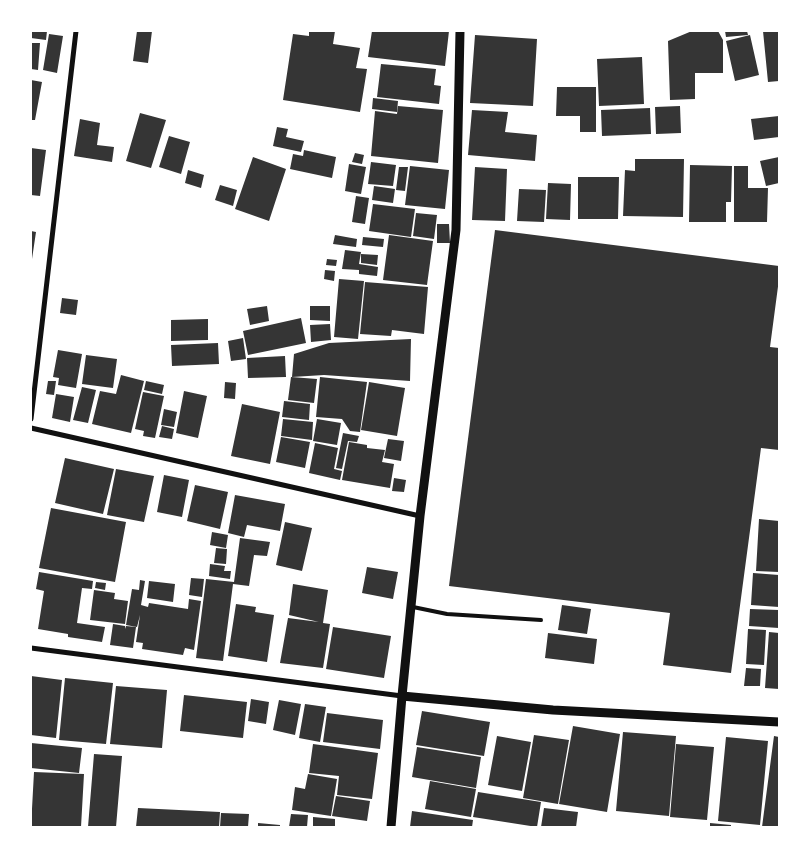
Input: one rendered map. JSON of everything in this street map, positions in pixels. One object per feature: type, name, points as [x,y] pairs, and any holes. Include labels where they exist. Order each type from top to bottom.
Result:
[{"type":"street","points":[[31,420],[76,31]]},
{"type":"street","points":[[392,827],[410,607],[456,230],[460,31]]},
{"type":"street","points":[[31,428],[420,516]]},
{"type":"street","points":[[31,648],[402,696],[552,710],[779,722]]},
{"type":"lane","points":[[410,607],[447,614],[540,620]]},
{"type":"building","points":[[31,31],[47,31],[46,40],[31,38]]},
{"type":"building","points":[[137,31],[152,31],[148,63],[133,61]]},
{"type":"building","points":[[309,31],[335,31],[333,44],[360,48],[356,68],[367,69],[360,112],[283,100],[293,34],[309,36]]},
{"type":"building","points":[[372,31],[449,31],[445,66],[368,57]]},
{"type":"building","points":[[692,31],[718,31],[723,40],[723,73],[695,73],[695,99],[670,100],[668,41]]},
{"type":"building","points":[[725,31],[747,31],[748,35],[726,37]]},
{"type":"building","points":[[763,31],[779,31],[779,81],[768,82]]},
{"type":"building","points":[[49,34],[63,36],[57,73],[43,70]]},
{"type":"building","points":[[475,35],[537,39],[533,106],[470,103]]},
{"type":"building","points":[[750,35],[759,75],[735,81],[726,41]]},
{"type":"building","points":[[31,43],[40,43],[38,70],[31,69]]},
{"type":"building","points":[[642,57],[644,104],[599,106],[597,59]]},
{"type":"building","points":[[381,64],[436,69],[434,85],[441,86],[439,104],[377,97]]},
{"type":"building","points":[[31,80],[42,82],[35,120],[31,120]]},
{"type":"building","points":[[557,87],[596,87],[596,132],[580,132],[580,116],[556,116]]},
{"type":"building","points":[[373,98],[398,101],[397,112],[372,109]]},
{"type":"building","points":[[398,106],[443,110],[438,163],[371,156],[375,111],[397,114]]},
{"type":"building","points":[[680,106],[681,133],[656,134],[655,107]]},
{"type":"building","points":[[650,108],[651,134],[602,136],[601,110]]},
{"type":"building","points":[[472,110],[508,112],[505,132],[537,135],[535,161],[468,155]]},
{"type":"building","points":[[140,113],[166,120],[151,168],[126,161]]},
{"type":"building","points":[[779,116],[779,137],[754,140],[751,119]]},
{"type":"building","points":[[80,119],[100,123],[97,145],[114,147],[112,162],[74,156]]},
{"type":"building","points":[[277,127],[288,129],[286,137],[304,141],[301,152],[273,146]]},
{"type":"building","points":[[169,136],[190,142],[181,174],[159,167]]},
{"type":"building","points":[[31,148],[46,150],[40,196],[31,195]]},
{"type":"building","points":[[304,150],[336,157],[332,178],[290,169],[293,154],[303,156]]},
{"type":"building","points":[[355,153],[364,155],[362,164],[352,162]]},
{"type":"building","points":[[253,157],[286,169],[269,221],[235,209]]},
{"type":"building","points":[[779,157],[779,183],[766,186],[760,161]]},
{"type":"building","points":[[635,159],[684,159],[683,217],[623,216],[625,170],[635,171]]},
{"type":"building","points":[[371,162],[396,165],[393,186],[368,184]]},
{"type":"building","points":[[349,164],[366,167],[361,194],[345,191]]},
{"type":"building","points":[[690,165],[732,166],[731,202],[726,202],[726,222],[689,222]]},
{"type":"building","points":[[410,166],[449,170],[445,209],[405,205]]},
{"type":"building","points":[[734,166],[748,166],[748,188],[768,188],[767,222],[734,222]]},
{"type":"building","points":[[399,167],[408,167],[405,191],[396,190]]},
{"type":"building","points":[[475,167],[507,169],[505,221],[472,220]]},
{"type":"building","points":[[188,170],[204,175],[201,188],[185,183]]},
{"type":"building","points":[[578,177],[619,177],[618,219],[578,219]]},
{"type":"building","points":[[548,183],[571,184],[570,220],[546,219]]},
{"type":"building","points":[[220,185],[237,190],[233,206],[215,200]]},
{"type":"building","points":[[374,186],[395,189],[393,203],[372,200]]},
{"type":"building","points":[[519,189],[546,190],[544,222],[517,221]]},
{"type":"building","points":[[356,196],[369,198],[365,224],[352,222]]},
{"type":"building","points":[[373,204],[415,209],[411,237],[369,231]]},
{"type":"building","points":[[416,213],[437,215],[434,239],[413,236]]},
{"type":"building","points":[[437,224],[449,224],[450,243],[437,243]]},
{"type":"building","points":[[495,230],[779,266],[770,347],[779,348],[779,450],[761,448],[731,673],[663,665],[670,613],[449,586]]},
{"type":"building","points":[[31,231],[36,232],[32,259],[31,259]]},
{"type":"building","points":[[335,235],[357,239],[356,247],[333,244]]},
{"type":"building","points":[[389,235],[433,241],[427,285],[383,280]]},
{"type":"building","points":[[363,237],[384,239],[383,247],[362,245]]},
{"type":"building","points":[[345,250],[361,252],[359,264],[378,267],[377,276],[359,274],[359,270],[342,269]]},
{"type":"building","points":[[361,254],[378,255],[377,265],[361,263]]},
{"type":"building","points":[[327,259],[337,260],[336,266],[326,265]]},
{"type":"building","points":[[325,270],[335,271],[334,281],[324,279]]},
{"type":"building","points":[[339,279],[364,281],[358,339],[334,337]]},
{"type":"building","points":[[365,282],[428,287],[424,334],[392,330],[391,336],[360,334]]},
{"type":"building","points":[[62,298],[78,300],[76,315],[60,313]]},
{"type":"building","points":[[267,306],[269,321],[250,325],[247,309]]},
{"type":"building","points":[[310,306],[330,306],[330,321],[310,320]]},
{"type":"building","points":[[301,318],[306,343],[248,355],[243,331]]},
{"type":"building","points":[[208,319],[208,340],[171,341],[171,320]]},
{"type":"building","points":[[330,324],[331,340],[311,342],[310,325]]},
{"type":"building","points":[[243,338],[246,359],[231,361],[228,341]]},
{"type":"building","points":[[411,339],[410,381],[324,375],[292,377],[294,354],[329,343]]},
{"type":"building","points":[[218,343],[219,364],[172,366],[171,345]]},
{"type":"building","points":[[58,350],[82,354],[76,388],[58,385],[59,378],[53,377]]},
{"type":"building","points":[[86,355],[117,359],[113,388],[82,384]]},
{"type":"building","points":[[285,356],[286,377],[248,378],[247,358]]},
{"type":"building","points":[[121,375],[144,381],[131,433],[92,424],[100,391],[116,394]]},
{"type":"building","points":[[291,377],[317,379],[314,403],[288,400]]},
{"type":"building","points":[[320,377],[367,382],[360,432],[350,431],[342,419],[316,417]]},
{"type":"building","points":[[48,381],[56,381],[54,395],[46,394]]},
{"type":"building","points":[[146,381],[164,385],[162,394],[144,390]]},
{"type":"building","points":[[225,382],[236,383],[235,399],[224,398]]},
{"type":"building","points":[[369,382],[405,388],[397,436],[361,430]]},
{"type":"building","points":[[82,387],[96,390],[88,423],[73,420]]},
{"type":"building","points":[[184,391],[207,396],[198,438],[176,433]]},
{"type":"building","points":[[143,392],[164,396],[155,438],[143,436],[144,431],[135,429]]},
{"type":"building","points":[[56,394],[74,397],[70,422],[52,418]]},
{"type":"building","points":[[284,401],[310,404],[309,420],[282,417]]},
{"type":"building","points":[[242,404],[280,412],[270,464],[231,456]]},
{"type":"building","points":[[164,409],[177,412],[174,427],[161,425]]},
{"type":"building","points":[[283,419],[313,422],[312,440],[281,436]]},
{"type":"building","points":[[317,419],[341,423],[337,445],[313,441]]},
{"type":"building","points":[[162,426],[174,429],[172,439],[159,437]]},
{"type":"building","points":[[343,433],[359,436],[357,442],[348,441],[342,469],[336,468]]},
{"type":"building","points":[[281,437],[310,442],[305,468],[276,462]]},
{"type":"building","points":[[388,439],[404,441],[401,461],[384,458]]},
{"type":"building","points":[[349,442],[367,445],[367,448],[385,450],[382,462],[394,464],[390,488],[342,480]]},
{"type":"building","points":[[315,443],[338,448],[334,469],[342,471],[340,480],[309,473]]},
{"type":"building","points":[[65,458],[114,469],[103,514],[55,503]]},
{"type":"building","points":[[116,469],[154,476],[144,522],[107,515]]},
{"type":"building","points":[[164,475],[189,480],[182,517],[157,512]]},
{"type":"building","points":[[394,478],[406,480],[404,492],[392,491]]},
{"type":"building","points":[[195,485],[228,492],[220,529],[187,521]]},
{"type":"building","points":[[235,495],[285,504],[280,531],[247,525],[244,537],[228,533]]},
{"type":"building","points":[[51,508],[126,522],[115,582],[39,568]]},
{"type":"building","points":[[759,519],[779,521],[779,572],[756,571]]},
{"type":"building","points":[[285,522],[312,528],[302,571],[276,565]]},
{"type":"building","points":[[212,532],[228,535],[226,548],[210,545]]},
{"type":"building","points":[[240,538],[270,542],[267,556],[254,555],[249,586],[233,584],[223,661],[196,658],[206,579],[234,582]]},
{"type":"building","points":[[216,548],[227,549],[226,564],[214,563]]},
{"type":"building","points":[[210,564],[225,566],[224,571],[231,571],[230,579],[209,576]]},
{"type":"building","points":[[367,567],[398,572],[393,599],[362,593]]},
{"type":"building","points":[[39,572],[93,581],[92,589],[82,588],[77,623],[105,627],[102,642],[68,637],[68,634],[38,629],[44,591],[36,589]]},
{"type":"building","points":[[753,573],[779,575],[779,607],[751,605]]},
{"type":"building","points":[[191,578],[204,579],[202,597],[189,595]]},
{"type":"building","points":[[140,580],[145,581],[141,605],[148,607],[149,603],[188,609],[189,599],[201,601],[194,650],[185,648],[183,655],[142,649],[143,643],[136,642],[140,615],[137,627],[126,625],[132,589],[139,590]]},
{"type":"building","points":[[149,581],[175,584],[173,602],[147,598]]},
{"type":"building","points":[[96,582],[106,583],[105,590],[95,588]]},
{"type":"building","points":[[293,584],[328,590],[323,623],[330,624],[323,668],[280,663],[288,618],[319,622],[289,615]]},
{"type":"building","points":[[94,590],[115,593],[114,599],[128,601],[125,624],[90,620]]},
{"type":"building","points":[[236,604],[256,607],[255,612],[274,615],[267,662],[228,656]]},
{"type":"building","points":[[562,605],[591,609],[587,634],[558,630]]},
{"type":"building","points":[[750,609],[779,610],[779,628],[749,626]]},
{"type":"building","points":[[113,624],[125,626],[125,629],[126,626],[136,627],[133,648],[110,645]]},
{"type":"building","points":[[333,627],[391,636],[384,678],[326,669]]},
{"type":"building","points":[[748,629],[766,630],[764,665],[746,664]]},
{"type":"building","points":[[769,632],[779,633],[779,689],[765,688]]},
{"type":"building","points":[[548,633],[597,639],[594,664],[545,658]]},
{"type":"building","points":[[746,668],[761,669],[760,686],[744,686]]},
{"type":"building","points":[[31,676],[62,680],[56,738],[31,735]]},
{"type":"building","points":[[65,678],[113,683],[106,744],[59,740]]},
{"type":"building","points":[[116,686],[167,690],[162,748],[110,744]]},
{"type":"building","points":[[184,695],[247,702],[243,738],[180,731]]},
{"type":"building","points":[[251,699],[269,702],[266,724],[248,721]]},
{"type":"building","points":[[279,700],[301,704],[295,735],[273,730]]},
{"type":"building","points":[[305,704],[326,707],[320,742],[299,738]]},
{"type":"building","points":[[422,711],[490,722],[484,756],[416,745]]},
{"type":"building","points":[[327,713],[383,720],[380,749],[323,742]]},
{"type":"building","points":[[573,726],[620,734],[607,812],[559,804]]},
{"type":"building","points":[[623,732],[676,736],[669,816],[616,811]]},
{"type":"building","points":[[534,735],[569,740],[558,804],[523,798]]},
{"type":"building","points":[[497,736],[531,742],[522,791],[488,785]]},
{"type":"building","points":[[774,736],[779,737],[779,827],[762,827]]},
{"type":"building","points":[[726,737],[768,741],[760,825],[718,821]]},
{"type":"building","points":[[31,743],[82,748],[79,773],[31,768]]},
{"type":"building","points":[[313,744],[378,753],[372,799],[337,795],[339,776],[309,773]]},
{"type":"building","points":[[676,744],[714,747],[707,820],[670,817]]},
{"type":"building","points":[[417,747],[481,757],[476,788],[412,777]]},
{"type":"building","points":[[94,754],[122,756],[116,827],[88,827]]},
{"type":"building","points":[[34,772],[84,774],[81,827],[31,827]]},
{"type":"building","points":[[308,774],[337,779],[331,816],[292,810],[295,787],[305,789]]},
{"type":"building","points":[[430,781],[476,789],[471,817],[425,809]]},
{"type":"building","points":[[478,792],[541,802],[537,827],[473,817]]},
{"type":"building","points":[[336,796],[370,801],[367,821],[332,816]]},
{"type":"building","points":[[138,808],[220,812],[219,827],[136,827]]},
{"type":"building","points":[[544,808],[578,812],[576,827],[541,827]]},
{"type":"building","points":[[412,811],[473,820],[472,827],[410,827]]},
{"type":"building","points":[[221,813],[249,814],[248,827],[220,827]]},
{"type":"building","points":[[291,814],[308,815],[307,827],[289,827]]},
{"type":"building","points":[[313,817],[335,819],[335,827],[313,827]]},
{"type":"building","points":[[258,823],[280,825],[280,827],[258,827]]},
{"type":"building","points":[[710,823],[731,825],[731,827],[710,827]]}]
